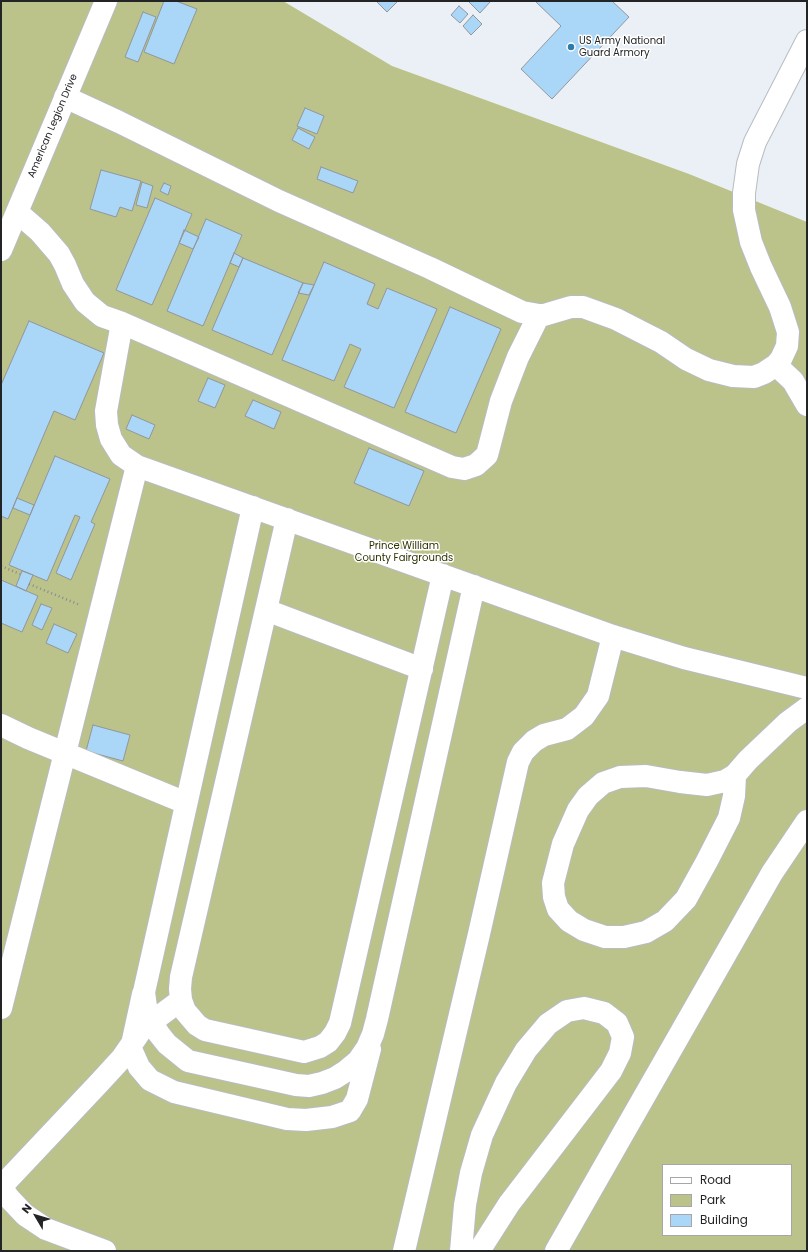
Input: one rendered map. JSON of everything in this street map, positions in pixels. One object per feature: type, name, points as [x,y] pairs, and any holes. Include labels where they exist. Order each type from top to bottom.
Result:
[{"type":"lane","name":"American Legion Drive","points":[[1,250],[106,1]]},
{"type":"lane","points":[[65,97],[279,200],[430,268],[522,312],[544,315],[571,307],[583,307],[616,319],[661,342],[686,359],[708,370],[733,376],[754,377],[764,373],[776,365],[787,346],[788,332],[780,307],[751,242],[744,210],[744,193],[748,164],[755,142],[807,41]]},
{"type":"lane","points":[[17,212],[40,232],[58,254],[65,265],[73,284],[85,302],[102,316],[122,323],[452,467],[464,469],[476,465],[486,455],[504,393],[518,357],[539,315]]},
{"type":"lane","points":[[122,323],[106,411],[107,425],[111,440],[121,455],[137,466],[613,636],[684,658],[807,688]]},
{"type":"lane","points":[[776,365],[792,381],[807,405]]},
{"type":"lane","points":[[1,1008],[137,466]]},
{"type":"lane","points":[[254,507],[132,1041],[131,1049],[138,1068],[150,1080],[174,1092],[287,1119],[306,1120],[332,1117],[350,1111],[357,1099],[373,1034],[474,586]]},
{"type":"lane","points":[[287,519],[181,977],[181,1000],[185,1011],[197,1025],[205,1030],[304,1052],[312,1050],[328,1042],[335,1033],[340,1023],[443,575]]},
{"type":"lane","points":[[266,610],[422,669]]},
{"type":"lane","points":[[404,1251],[518,762],[523,752],[534,741],[544,735],[567,729],[584,716],[598,696],[613,636]]},
{"type":"lane","points":[[735,775],[734,796],[729,818],[686,899],[665,921],[646,932],[624,937],[605,937],[584,930],[569,921],[558,909],[554,897],[553,883],[563,844],[578,810],[588,796],[603,783],[620,776],[646,776],[707,785],[725,781],[735,775],[748,760],[788,722],[807,708]]},
{"type":"lane","points":[[1,725],[28,738],[186,803]]},
{"type":"lane","points":[[556,1251],[756,899],[807,821]]},
{"type":"lane","points":[[144,992],[146,1007],[151,1021],[159,1034],[167,1044],[188,1061],[296,1086],[309,1086],[322,1083],[346,1071],[358,1061],[367,1048],[373,1034]]},
{"type":"lane","points":[[105,1251],[46,1229],[25,1215],[1,1187],[122,1058],[132,1041],[142,1029],[181,1000]]},
{"type":"lane","points":[[461,1251],[465,1205],[471,1173],[482,1135],[510,1076],[526,1050],[548,1024],[567,1011],[584,1008],[604,1013],[617,1022],[623,1037],[620,1054],[611,1071],[509,1204],[479,1251]]},
{"type":"lane","points":[[324,1044],[341,1074]]},
{"type":"path","points":[[1,566],[20,574]]},
{"type":"path","points":[[29,584],[100,614]]},
{"type":"green space","name":"Prince William County Fairgrounds","points":[[1,1],[283,1],[392,66],[689,174],[807,222],[807,1251],[1,1251]]},
{"type":"building","points":[[164,1],[176,1],[197,9],[174,64],[144,52]]},
{"type":"building","points":[[376,1],[398,1],[387,12]]},
{"type":"building","points":[[468,1],[491,1],[480,13]]},
{"type":"building","name":"US Army National Guard Armory","points":[[535,1],[612,1],[629,17],[552,99],[521,69],[561,26]]},
{"type":"building","points":[[459,6],[468,14],[460,23],[451,15]]},
{"type":"building","points":[[143,12],[156,17],[138,62],[125,57]]},
{"type":"building","points":[[473,15],[482,24],[471,35],[463,26]]},
{"type":"building","points":[[305,108],[324,116],[317,134],[297,126]]},
{"type":"building","points":[[298,128],[315,137],[309,149],[292,140]]},
{"type":"building","points":[[321,167],[358,181],[353,193],[317,179]]},
{"type":"building","points":[[101,170],[141,181],[132,211],[120,207],[116,217],[90,209]]},
{"type":"building","points":[[142,182],[153,186],[147,208],[136,205]]},
{"type":"building","points":[[164,183],[171,186],[168,195],[160,191]]},
{"type":"building","points":[[155,198],[192,214],[152,305],[116,290]]},
{"type":"building","points":[[206,219],[242,235],[203,326],[167,311]]},
{"type":"building","points":[[184,230],[199,237],[193,249],[179,243]]},
{"type":"building","points":[[234,253],[243,258],[239,267],[230,263]]},
{"type":"building","points":[[243,258],[303,283],[272,355],[212,330]]},
{"type":"building","points":[[324,262],[375,284],[367,304],[378,309],[387,288],[437,309],[394,408],[344,387],[361,349],[350,344],[334,381],[282,360]]},
{"type":"building","points":[[303,283],[314,285],[309,295],[298,293]]},
{"type":"building","points":[[450,307],[501,329],[456,433],[405,412]]},
{"type":"building","points":[[29,321],[104,353],[75,420],[54,411],[8,519],[1,516],[1,385]]},
{"type":"building","points":[[208,378],[225,385],[215,408],[198,401]]},
{"type":"building","points":[[253,400],[281,412],[274,429],[245,416]]},
{"type":"building","points":[[132,415],[155,425],[149,439],[126,429]]},
{"type":"building","points":[[369,448],[424,471],[409,506],[354,483]]},
{"type":"building","points":[[55,456],[110,479],[91,522],[95,524],[71,580],[56,573],[80,517],[75,515],[47,581],[9,565]]},
{"type":"building","points":[[17,498],[34,505],[30,515],[13,508]]},
{"type":"building","points":[[22,571],[33,575],[26,591],[16,586]]},
{"type":"building","points":[[1,580],[38,596],[22,632],[1,623]]},
{"type":"building","points":[[41,604],[52,608],[42,630],[32,625]]},
{"type":"building","points":[[54,624],[77,634],[68,653],[46,643]]},
{"type":"building","points":[[93,725],[130,735],[123,761],[86,751]]},
{"type":"place","name":"US Army National Guard Armory","points":[[571,47]]}]
